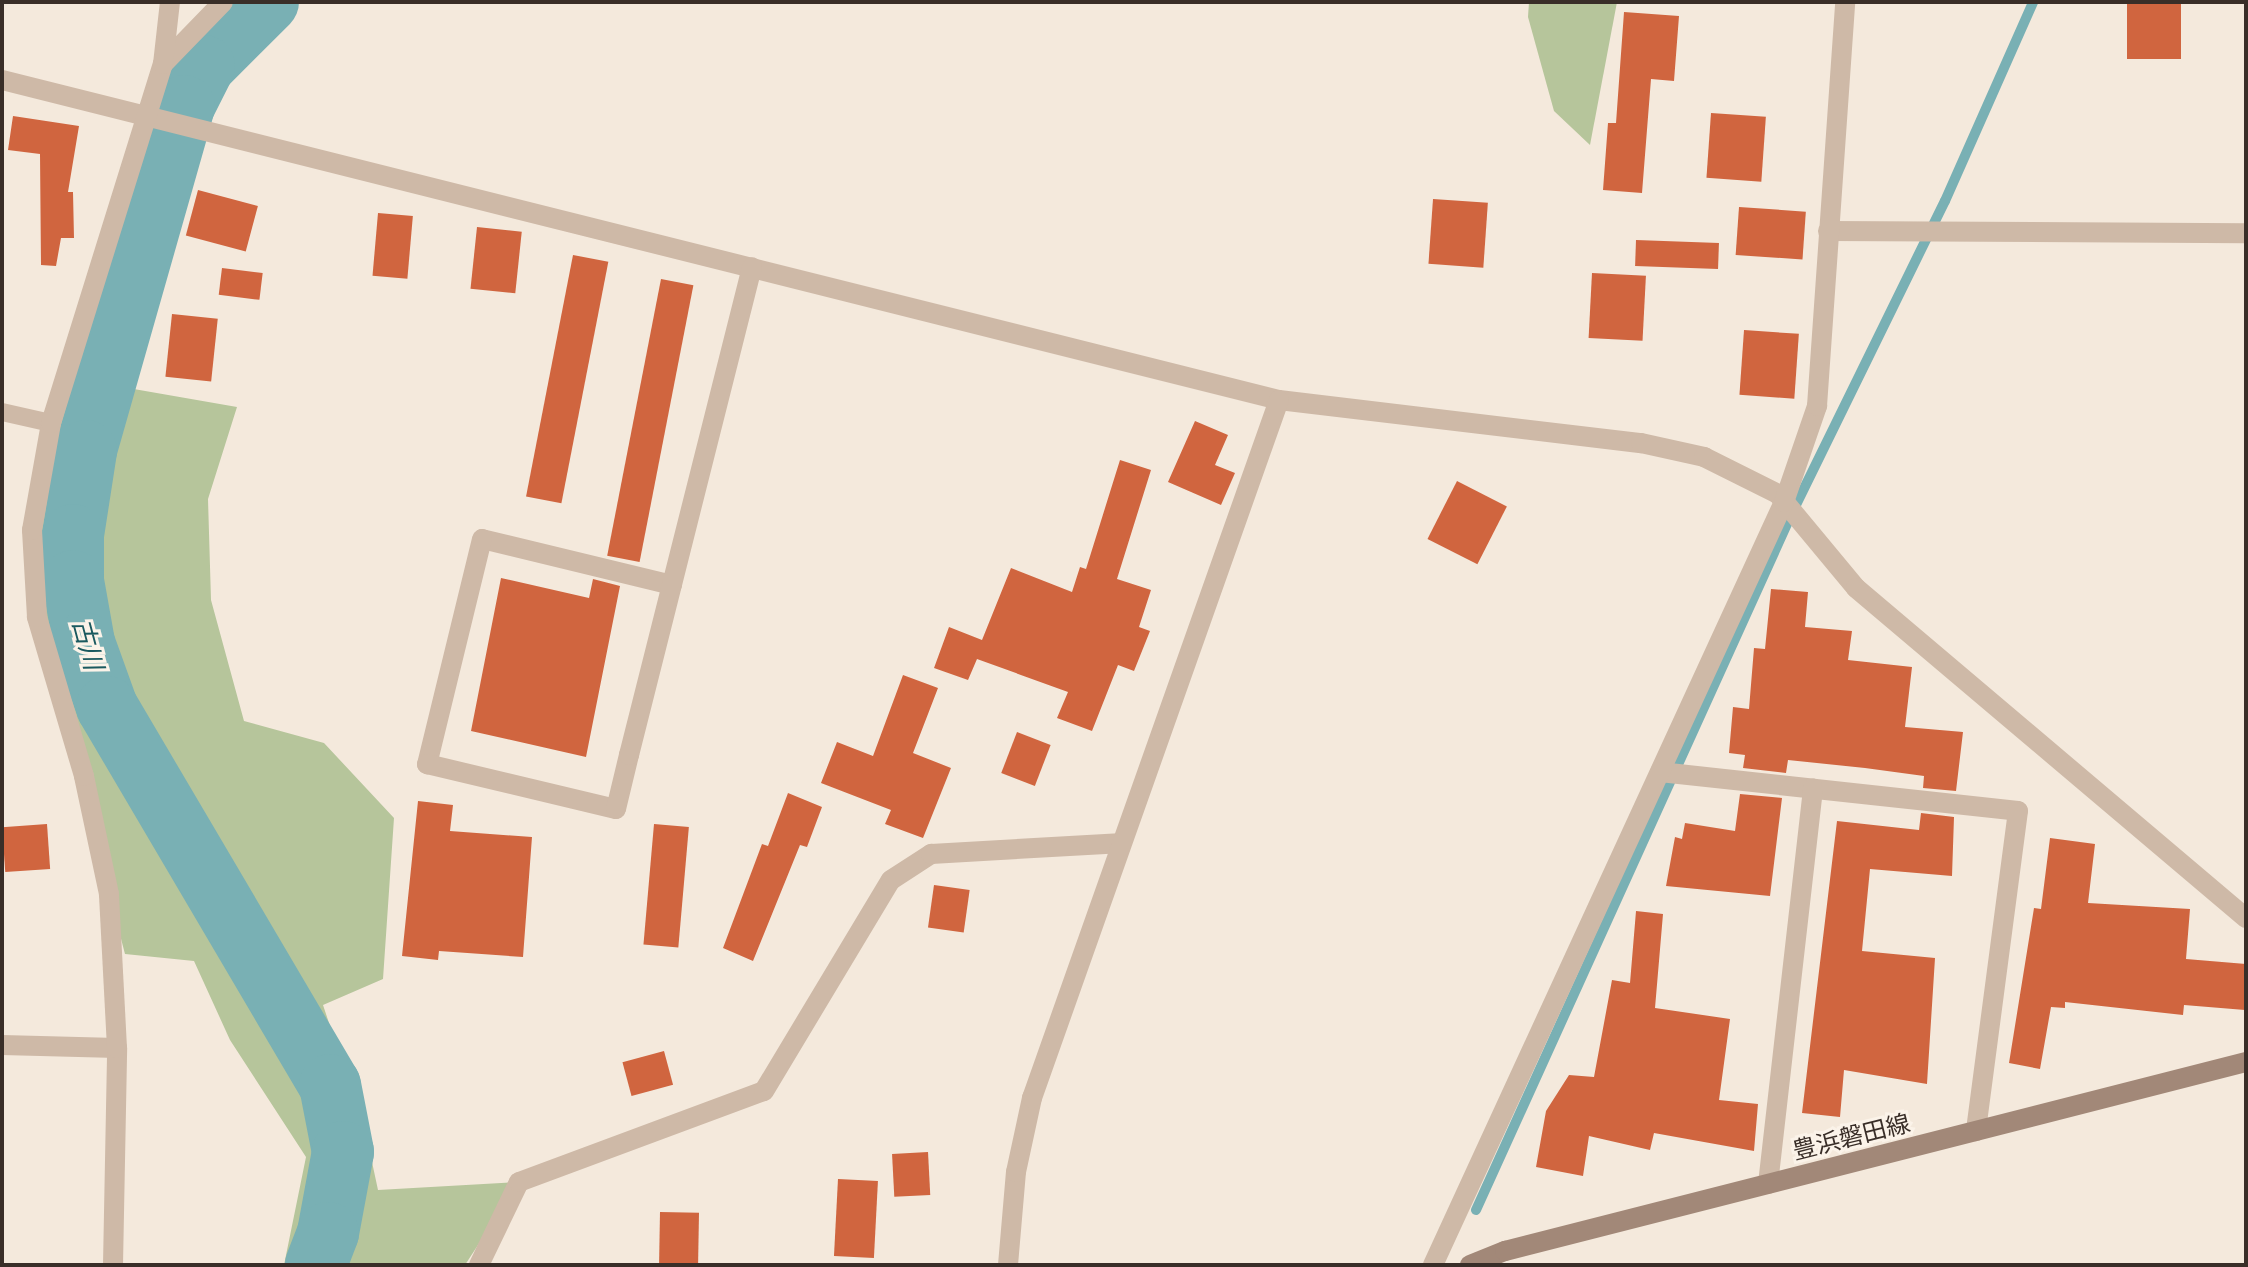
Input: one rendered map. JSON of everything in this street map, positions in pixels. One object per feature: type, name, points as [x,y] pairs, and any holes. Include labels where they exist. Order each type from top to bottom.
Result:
[{"type":"main road","name":"豊浜磐田線","points":[[1470,1265],[1505,1251],[2246,1062]]},
{"type":"street","points":[[113,1265],[117,1048],[109,894],[84,776],[37,617],[32,530],[51,423],[163,64],[170,2]]},
{"type":"street","points":[[163,64],[223,2]]},
{"type":"street","points":[[1433,1265],[1784,502],[1817,406],[1845,2]]},
{"type":"street","points":[[2,80],[1279,400],[1641,443],[1704,457],[1778,494],[1856,588],[2246,918]]},
{"type":"street","points":[[1828,231],[2246,233]]},
{"type":"street","points":[[672,585],[482,539],[427,764],[616,809],[752,267]]},
{"type":"street","points":[[1008,1265],[1016,1172],[1032,1098],[1119,843],[1279,400]]},
{"type":"street","points":[[1660,772],[2018,811],[1976,1131]]},
{"type":"street","points":[[1768,1184],[1813,789]]},
{"type":"street","points":[[479,1265],[519,1182],[764,1091],[891,880],[931,854],[1119,843]]},
{"type":"street","points":[[2,1045],[117,1048]]},
{"type":"lane","points":[[2,412],[51,423]]},
{"type":"green space","points":[[1529,2],[1617,2],[1590,145],[1554,111],[1528,17]]},
{"type":"green space","points":[[147,115],[206,130],[128,388],[237,407],[208,499],[211,600],[244,721],[324,743],[394,818],[383,979],[323,1005],[366,1134],[378,1190],[519,1182],[465,1265],[284,1265],[306,1157],[230,1040],[194,961],[125,954],[37,617],[35,516]]},
{"type":"building","points":[[2127,2],[2181,2],[2181,59],[2127,59]]},
{"type":"building","points":[[1624,12],[1679,16],[1674,81],[1651,79],[1642,193],[1603,190],[1608,123],[1616,123]]},
{"type":"building","points":[[1711,113],[1766,117],[1761,182],[1706,178]]},
{"type":"building","points":[[13,116],[79,126],[68,192],[73,192],[74,238],[61,238],[56,266],[41,265],[40,154],[8,150]]},
{"type":"building","points":[[198,190],[258,206],[246,251],[186,235]]},
{"type":"building","points":[[1433,199],[1488,203],[1483,268],[1428,264]]},
{"type":"building","points":[[1739,207],[1806,212],[1802,260],[1736,255]]},
{"type":"building","points":[[378,213],[413,216],[407,279],[373,276]]},
{"type":"building","points":[[477,227],[522,232],[515,293],[471,289]]},
{"type":"building","points":[[1636,240],[1719,243],[1718,269],[1635,266]]},
{"type":"building","points":[[573,255],[608,262],[561,503],[526,496]]},
{"type":"building","points":[[222,268],[263,273],[259,300],[219,295]]},
{"type":"building","points":[[1592,273],[1646,276],[1643,341],[1589,338]]},
{"type":"building","points":[[661,279],[693,285],[640,562],[607,556]]},
{"type":"building","points":[[172,314],[218,319],[211,381],[165,377]]},
{"type":"building","points":[[1744,330],[1799,334],[1794,399],[1739,395]]},
{"type":"building","points":[[1195,421],[1228,435],[1215,465],[1235,473],[1221,505],[1168,482]]},
{"type":"building","points":[[1120,460],[1151,470],[1117,579],[1151,590],[1139,627],[1150,631],[1134,671],[1118,665],[1092,731],[1057,718],[1068,692],[977,659],[968,680],[934,668],[949,627],[982,640],[1011,568],[1072,592],[1080,567],[1086,569]]},
{"type":"building","points":[[1457,481],[1507,506],[1477,564],[1427,539]]},
{"type":"building","points":[[501,578],[589,598],[593,579],[620,586],[586,757],[471,731]]},
{"type":"building","points":[[1771,589],[1808,592],[1805,627],[1852,631],[1848,660],[1912,667],[1905,727],[1963,732],[1956,791],[1923,788],[1924,776],[1865,768],[1788,760],[1786,773],[1743,768],[1745,755],[1729,753],[1733,707],[1749,709],[1754,648],[1765,649]]},
{"type":"building","points":[[903,675],[938,688],[913,753],[951,768],[923,838],[885,824],[891,810],[821,783],[837,742],[873,756]]},
{"type":"building","points":[[1017,732],[1051,745],[1035,786],[1001,773]]},
{"type":"building","points":[[788,793],[822,807],[807,847],[800,845],[753,961],[723,948],[762,844],[768,846]]},
{"type":"building","points":[[1740,794],[1782,798],[1770,896],[1666,886],[1675,837],[1682,839],[1685,823],[1735,831]]},
{"type":"building","points":[[418,801],[453,805],[450,831],[532,837],[523,957],[439,951],[438,960],[402,956]]},
{"type":"building","points":[[1921,813],[1954,817],[1952,876],[1870,869],[1862,951],[1935,958],[1927,1084],[1844,1070],[1840,1117],[1802,1113],[1837,821],[1919,830]]},
{"type":"building","points":[[47,824],[50,869],[5,872],[2,827]]},
{"type":"building","points":[[654,824],[689,827],[678,948],[643,945]]},
{"type":"building","points":[[2050,838],[2095,844],[2088,903],[2190,909],[2186,959],[2246,964],[2245,1010],[2184,1005],[2183,1015],[2065,1002],[2065,1008],[2051,1007],[2040,1069],[2009,1063],[2034,908],[2041,909]]},
{"type":"building","points":[[934,885],[970,890],[964,933],[928,928]]},
{"type":"building","points":[[1636,911],[1663,914],[1655,1008],[1730,1019],[1719,1100],[1758,1104],[1754,1151],[1654,1133],[1650,1150],[1589,1136],[1583,1176],[1536,1167],[1546,1111],[1569,1075],[1594,1077],[1612,980],[1630,983]]},
{"type":"building","points":[[664,1051],[673,1085],[632,1096],[622,1062]]},
{"type":"building","points":[[928,1152],[930,1195],[894,1197],[892,1154]]},
{"type":"building","points":[[838,1179],[878,1181],[874,1258],[834,1256]]},
{"type":"building","points":[[660,1212],[699,1213],[698,1265],[659,1265]]},
{"type":"waterway","name":"古川","points":[[268,2],[204,66],[184,106],[86,451],[73,535],[73,581],[84,643],[107,707],[330,1085],[343,1152],[328,1233],[316,1265]]},
{"type":"waterway","points":[[1476,1210],[1793,511],[1945,201],[2033,2]]}]
